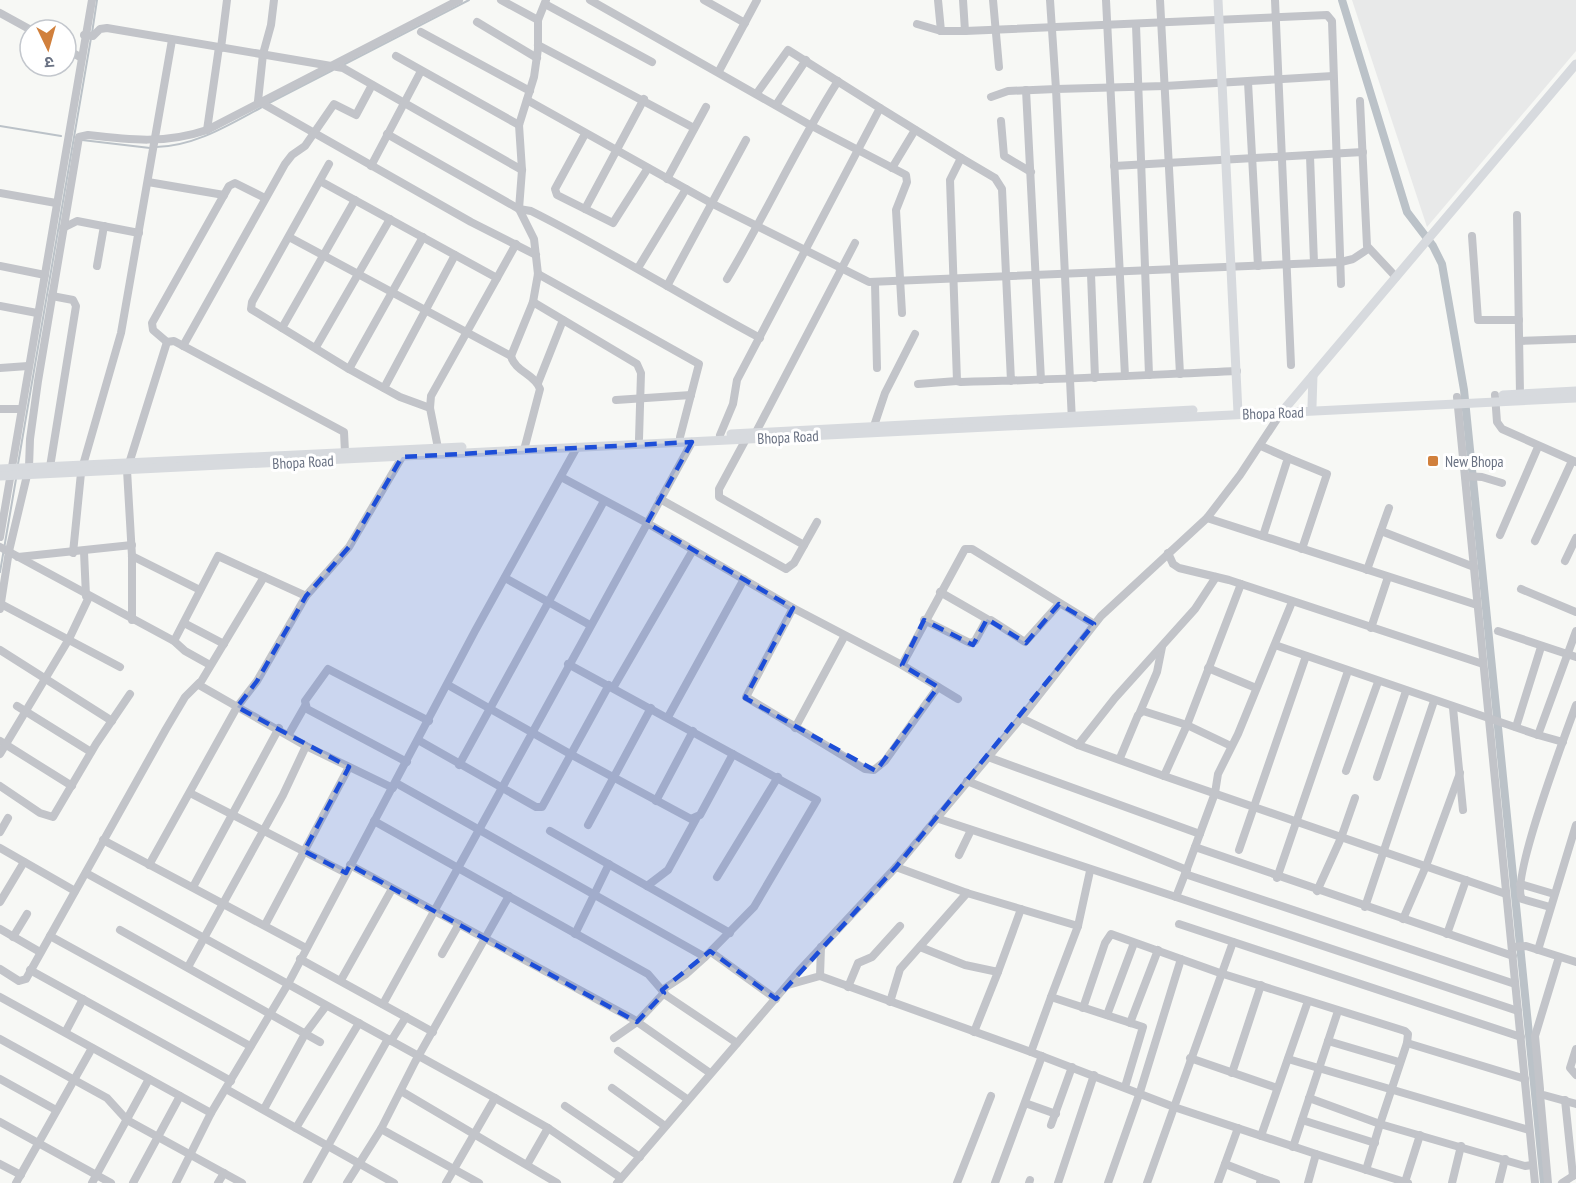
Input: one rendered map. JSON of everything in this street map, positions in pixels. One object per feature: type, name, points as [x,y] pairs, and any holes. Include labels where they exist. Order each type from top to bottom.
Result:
[{"type":"main road","points":[[1218,0],[1238,411]]},
{"type":"main road","points":[[1283,411],[1576,64]]},
{"type":"main road","points":[[1312,406],[1314,373]]},
{"type":"main road","name":"Bhopa Road","points":[[1283,411],[1312,406],[1472,400],[1520,394],[1576,391]]},
{"type":"main road","name":"Bhopa Road","points":[[1496,398],[1576,398]]},
{"type":"main road","name":"Bhopa Road","points":[[128,467],[345,452],[692,442],[1459,400]]},
{"type":"main road","name":"Bhopa Road","points":[[0,469],[20,471],[402,457],[756,432],[1072,420]]},
{"type":"main road","name":"Bhopa Road","points":[[0,476],[50,467],[82,469]]},
{"type":"street","points":[[92,0],[89,35],[80,57],[21,409],[20,471],[4,549],[0,607],[69,639],[120,667]]},
{"type":"street","points":[[207,130],[227,0]]},
{"type":"street","points":[[263,104],[263,54],[272,25],[274,0]]},
{"type":"street","points":[[0,537],[30,439],[79,137],[88,135],[154,147],[207,130],[337,66],[459,0]]},
{"type":"street","points":[[501,0],[538,20]]},
{"type":"street","points":[[590,0],[810,125],[906,175],[908,179],[896,210],[902,313]]},
{"type":"street","points":[[704,0],[745,22]]},
{"type":"street","points":[[718,71],[757,0]]},
{"type":"street","points":[[938,0],[940,31]]},
{"type":"street","points":[[963,0],[965,31]]},
{"type":"street","points":[[993,0],[999,67]]},
{"type":"street","points":[[1050,0],[1072,420]]},
{"type":"street","points":[[1106,0],[1125,376]]},
{"type":"street","points":[[1160,0],[1180,374]]},
{"type":"street","points":[[1275,0],[1291,365]]},
{"type":"street","points":[[511,356],[533,302],[538,274],[532,232],[519,209],[522,170],[519,125],[530,91],[537,58],[538,20],[545,2],[652,62]]},
{"type":"street","points":[[0,13],[18,23]]},
{"type":"street","points":[[917,24],[940,31],[965,31],[995,28],[1161,24],[1322,14],[1330,17],[1341,284]]},
{"type":"street","points":[[477,22],[537,58]]},
{"type":"street","points":[[1136,25],[1147,272],[1149,375]]},
{"type":"street","points":[[89,35],[107,28],[337,66],[522,170]]},
{"type":"street","points":[[421,33],[530,91]]},
{"type":"street","points":[[73,553],[82,469],[121,333],[172,40]]},
{"type":"street","points":[[538,45],[571,65],[644,99],[694,128]]},
{"type":"street","points":[[757,93],[785,51],[791,50],[1000,183],[1011,381]]},
{"type":"street","points":[[396,56],[519,125]]},
{"type":"street","points":[[776,105],[806,60]]},
{"type":"street","points":[[371,166],[421,71]]},
{"type":"street","points":[[991,98],[1008,91],[1165,86],[1333,76]]},
{"type":"street","points":[[728,279],[758,228],[810,125],[838,81]]},
{"type":"street","points":[[1248,82],[1258,266]]},
{"type":"street","points":[[183,346],[289,159],[304,148],[334,104],[356,115],[372,85]]},
{"type":"street","points":[[1026,90],[1041,380]]},
{"type":"street","points":[[585,209],[644,99]]},
{"type":"street","points":[[527,100],[712,204],[842,270],[875,283],[1341,262],[1353,259],[1368,249]]},
{"type":"street","points":[[1360,101],[1368,249],[1396,277]]},
{"type":"street","points":[[263,104],[371,166],[537,255]]},
{"type":"street","points":[[667,179],[706,107]]},
{"type":"street","points":[[720,435],[733,404],[737,380],[880,108]]},
{"type":"street","points":[[1001,121],[1004,156],[1030,172]]},
{"type":"street","points":[[892,168],[915,130]]},
{"type":"street","points":[[387,134],[519,209],[536,213],[638,268],[760,338]]},
{"type":"street","points":[[585,134],[555,191],[556,195],[609,223],[616,222],[648,168]]},
{"type":"street","points":[[667,286],[746,140]]},
{"type":"street","points":[[1114,166],[1168,165],[1363,152]]},
{"type":"street","points":[[1310,156],[1314,263]]},
{"type":"street","points":[[957,381],[950,180],[961,158]]},
{"type":"street","points":[[329,164],[251,306],[253,311],[349,369],[384,388],[430,408]]},
{"type":"street","points":[[320,181],[497,278]]},
{"type":"street","points":[[148,182],[224,195]]},
{"type":"street","points":[[265,198],[232,183],[152,323],[153,330],[167,342],[174,341],[344,432],[345,452]]},
{"type":"street","points":[[638,268],[686,189]]},
{"type":"street","points":[[0,193],[56,203]]},
{"type":"street","points":[[282,328],[355,200]]},
{"type":"street","points":[[1517,215],[1520,394]]},
{"type":"street","points":[[316,348],[390,219]]},
{"type":"street","points":[[63,228],[77,221],[139,233]]},
{"type":"street","points":[[96,266],[104,226]]},
{"type":"street","points":[[1472,236],[1478,320],[1519,321]]},
{"type":"street","points":[[289,237],[325,254],[511,356],[514,364],[538,383]]},
{"type":"street","points":[[349,369],[423,237]]},
{"type":"street","points":[[756,432],[855,243]]},
{"type":"street","points":[[438,448],[430,408],[430,396],[516,244]]},
{"type":"street","points":[[384,388],[455,255]]},
{"type":"street","points":[[0,266],[45,275]]},
{"type":"street","points":[[538,274],[699,364],[700,370],[680,437]]},
{"type":"street","points":[[1091,274],[1095,378]]},
{"type":"street","points":[[875,283],[878,368]]},
{"type":"street","points":[[50,467],[76,306],[73,300],[52,296]]},
{"type":"street","points":[[533,302],[637,364],[641,373],[639,439]]},
{"type":"street","points":[[0,306],[37,313]]},
{"type":"street","points":[[524,448],[539,396],[538,383],[563,320]]},
{"type":"street","points":[[874,426],[885,393],[915,334]]},
{"type":"street","points":[[1520,341],[1576,339]]},
{"type":"street","points":[[132,620],[132,545],[128,467],[167,342]]},
{"type":"street","points":[[0,368],[28,366]]},
{"type":"street","points":[[918,384],[1236,371]]},
{"type":"street","points":[[616,400],[691,395]]},
{"type":"street","points":[[1496,398],[1499,425],[1538,447],[1574,461],[1535,541]]},
{"type":"street","points":[[1459,400],[1469,476],[1477,605],[1506,894],[1514,950],[1515,984],[1534,1183]]},
{"type":"street","points":[[0,409],[21,409]]},
{"type":"street","points":[[86,873],[548,1128],[619,1180],[821,947],[896,867],[1021,718],[1094,624],[1207,518],[1261,446],[1283,411]]},
{"type":"street","points":[[746,439],[719,489],[719,497],[804,545]]},
{"type":"street","points":[[383,1004],[530,732],[692,442]]},
{"type":"street","points":[[1261,446],[1327,474],[1302,549]]},
{"type":"street","points":[[176,1183],[211,1113],[288,984],[577,447]]},
{"type":"street","points":[[1500,535],[1538,447]]},
{"type":"street","points":[[149,865],[237,706],[258,681],[306,596],[349,547],[402,457]]},
{"type":"street","points":[[1263,536],[1288,458]]},
{"type":"street","points":[[1469,476],[1502,483]]},
{"type":"street","points":[[561,477],[647,523],[844,637],[902,665],[958,699]]},
{"type":"street","points":[[660,499],[786,568],[794,563],[817,522]]},
{"type":"street","points":[[459,765],[604,501]]},
{"type":"street","points":[[1367,570],[1389,508]]},
{"type":"street","points":[[1207,518],[1477,605]]},
{"type":"street","points":[[1381,531],[1474,567]]},
{"type":"street","points":[[1565,561],[1576,538]]},
{"type":"street","points":[[18,557],[84,552],[132,545]]},
{"type":"street","points":[[4,549],[88,597],[174,641],[185,651],[210,665]]},
{"type":"street","points":[[902,665],[924,620],[968,549],[1027,581],[1059,604],[1094,624]]},
{"type":"street","points":[[418,740],[500,789],[536,807],[542,807],[611,686],[693,550]]},
{"type":"street","points":[[0,754],[3,743],[26,712],[69,639],[88,597],[84,552]]},
{"type":"street","points":[[1168,554],[1176,567],[1241,584],[1483,664]]},
{"type":"street","points":[[132,556],[200,590]]},
{"type":"street","points":[[174,641],[220,556],[306,596]]},
{"type":"street","points":[[0,969],[22,981],[30,970],[176,713],[189,692],[199,683],[264,577]]},
{"type":"street","points":[[1078,745],[1115,698],[1200,603],[1216,577]]},
{"type":"street","points":[[1371,628],[1388,577]]},
{"type":"street","points":[[505,578],[590,625]]},
{"type":"street","points":[[668,717],[744,579]]},
{"type":"street","points":[[1164,776],[1187,725],[1241,584]]},
{"type":"street","points":[[1521,589],[1576,612]]},
{"type":"street","points":[[940,592],[1025,642],[1059,604]]},
{"type":"street","points":[[1176,897],[1215,793],[1218,774],[1292,602]]},
{"type":"street","points":[[793,608],[746,697],[865,769],[874,770],[898,743],[938,687]]},
{"type":"street","points":[[924,620],[970,643],[975,641],[987,619]]},
{"type":"street","points":[[184,624],[224,644]]},
{"type":"street","points":[[1498,631],[1576,657]]},
{"type":"street","points":[[1538,735],[1576,631]]},
{"type":"street","points":[[795,728],[844,637]]},
{"type":"street","points":[[1120,758],[1157,672],[1162,645]]},
{"type":"street","points":[[1275,645],[1453,708],[1563,742]]},
{"type":"street","points":[[1516,727],[1541,647]]},
{"type":"street","points":[[0,650],[112,721]]},
{"type":"street","points":[[1239,850],[1306,656]]},
{"type":"street","points":[[568,664],[815,797],[818,803],[754,907],[686,975],[663,992],[637,1022],[614,1038]]},
{"type":"street","points":[[1208,668],[1256,688]]},
{"type":"street","points":[[289,734],[305,706],[305,701],[328,669],[429,721]]},
{"type":"street","points":[[1277,878],[1298,823],[1348,671]]},
{"type":"street","points":[[1346,771],[1378,682]]},
{"type":"street","points":[[199,683],[201,687],[279,728],[306,746],[394,785],[478,828],[593,894],[708,954],[776,999]]},
{"type":"street","points":[[448,685],[683,816],[696,819]]},
{"type":"street","points":[[1377,777],[1406,692]]},
{"type":"street","points":[[0,786],[50,817],[55,815],[91,752],[130,694]]},
{"type":"street","points":[[1365,907],[1434,701]]},
{"type":"street","points":[[1550,907],[1522,899],[1520,884],[1563,742],[1572,730],[1576,705]]},
{"type":"street","points":[[17,706],[91,752]]},
{"type":"street","points":[[305,706],[406,762]]},
{"type":"street","points":[[588,825],[616,777],[651,708]]},
{"type":"street","points":[[1453,708],[1463,810]]},
{"type":"street","points":[[1140,712],[1187,725],[1231,746]]},
{"type":"street","points":[[1021,718],[1078,745],[1506,894]]},
{"type":"street","points":[[193,887],[279,728]]},
{"type":"street","points":[[656,801],[693,732]]},
{"type":"street","points":[[3,743],[72,786]]},
{"type":"street","points":[[188,967],[283,795],[306,746]]},
{"type":"street","points":[[647,886],[668,870],[733,754]]},
{"type":"street","points":[[988,758],[1200,834]]},
{"type":"street","points":[[264,925],[350,767]]},
{"type":"street","points":[[1403,919],[1426,866],[1460,773]]},
{"type":"street","points":[[717,877],[778,777]]},
{"type":"street","points":[[967,781],[1186,872],[1515,984]]},
{"type":"street","points":[[190,793],[304,851],[433,909],[637,1022],[710,1073]]},
{"type":"street","points":[[1317,891],[1341,838],[1355,798]]},
{"type":"street","points":[[0,832],[8,818]]},
{"type":"street","points":[[936,818],[1090,871],[1176,897],[1518,1011]]},
{"type":"street","points":[[374,821],[648,974],[663,992],[737,1043]]},
{"type":"street","points":[[1538,950],[1554,894],[1573,848],[1576,825]]},
{"type":"street","points":[[959,855],[971,830]]},
{"type":"street","points":[[550,831],[730,933]]},
{"type":"street","points":[[103,840],[306,948]]},
{"type":"street","points":[[0,848],[75,891]]},
{"type":"street","points":[[1195,848],[1277,878],[1447,934],[1514,950],[1526,946],[1576,962]]},
{"type":"street","points":[[0,902],[24,862]]},
{"type":"street","points":[[575,934],[609,864]]},
{"type":"street","points":[[896,867],[968,893],[1078,926]]},
{"type":"street","points":[[1031,1052],[1078,926],[1090,871]]},
{"type":"street","points":[[1447,934],[1466,880]]},
{"type":"street","points":[[1520,884],[1554,894]]},
{"type":"street","points":[[341,980],[392,889]]},
{"type":"street","points":[[890,1002],[898,971],[968,893]]},
{"type":"street","points":[[347,1183],[381,1129],[484,937],[509,897]]},
{"type":"street","points":[[974,1032],[1021,909]]},
{"type":"street","points":[[13,937],[27,914]]},
{"type":"street","points":[[442,954],[459,924]]},
{"type":"street","points":[[1179,924],[1521,1037]]},
{"type":"street","points":[[848,987],[858,963],[872,957],[900,926]]},
{"type":"street","points":[[0,929],[40,952]]},
{"type":"street","points":[[120,930],[320,1042]]},
{"type":"street","points":[[1083,1008],[1108,935],[1113,934],[1220,973],[1405,1031],[1409,1036],[1389,1091],[1366,1170]]},
{"type":"street","points":[[50,936],[250,1046]]},
{"type":"street","points":[[1147,1183],[1220,973],[1233,942]]},
{"type":"street","points":[[1107,1016],[1134,943]]},
{"type":"street","points":[[820,976],[821,947]]},
{"type":"street","points":[[920,947],[965,965],[998,972]]},
{"type":"street","points":[[1130,1023],[1158,950]]},
{"type":"street","points":[[1548,1183],[1535,1036],[1559,957]]},
{"type":"street","points":[[300,959],[433,1032]]},
{"type":"street","points":[[1108,1183],[1140,1092],[1181,959]]},
{"type":"street","points":[[30,970],[229,1085],[296,1128],[394,1183]]},
{"type":"street","points":[[788,986],[820,976],[1140,1092],[1174,1107],[1407,1183],[1420,1135]]},
{"type":"street","points":[[1232,1073],[1261,986]]},
{"type":"street","points":[[0,997],[66,1031],[92,1048],[211,1113]]},
{"type":"street","points":[[1051,997],[1144,1029],[1125,1087]]},
{"type":"street","points":[[66,1031],[83,999]]},
{"type":"street","points":[[1261,1136],[1308,1001]]},
{"type":"street","points":[[264,1109],[305,1034],[326,1006]]},
{"type":"street","points":[[1293,1147],[1338,1011]]},
{"type":"street","points":[[307,1183],[390,1040],[406,1017]]},
{"type":"street","points":[[296,1128],[359,1023]]},
{"type":"street","points":[[0,1039],[74,1078],[108,1099],[127,1120],[242,1183]]},
{"type":"street","points":[[1328,1041],[1399,1062]]},
{"type":"street","points":[[1407,1043],[1525,1079]]},
{"type":"street","points":[[0,1164],[19,1179],[92,1048]]},
{"type":"street","points":[[1576,1049],[1570,1068],[1576,1076]]},
{"type":"street","points":[[618,1051],[687,1099]]},
{"type":"street","points":[[995,1183],[1042,1056]]},
{"type":"street","points":[[1190,1059],[1277,1088]]},
{"type":"street","points":[[1288,1059],[1389,1091],[1529,1130]]},
{"type":"street","points":[[1051,1125],[1072,1067]]},
{"type":"street","points":[[1058,1183],[1094,1075]]},
{"type":"street","points":[[0,1079],[56,1110]]},
{"type":"street","points":[[94,1179],[149,1079]]},
{"type":"street","points":[[612,1088],[665,1126]]},
{"type":"street","points":[[401,1091],[528,1163],[558,1183]]},
{"type":"street","points":[[1540,1094],[1576,1104]]},
{"type":"street","points":[[132,1183],[160,1137],[180,1096]]},
{"type":"street","points":[[957,1183],[991,1096]]},
{"type":"street","points":[[446,1183],[495,1098]]},
{"type":"street","points":[[1310,1098],[1380,1124],[1525,1166],[1532,1165]]},
{"type":"street","points":[[1562,1183],[1574,1175],[1565,1100]]},
{"type":"street","points":[[1025,1102],[1056,1114]]},
{"type":"street","points":[[565,1106],[639,1157]]},
{"type":"street","points":[[1302,1120],[1375,1143]]},
{"type":"street","points":[[0,1122],[94,1179],[111,1183]]},
{"type":"street","points":[[528,1163],[548,1128]]},
{"type":"street","points":[[1218,1183],[1238,1128]]},
{"type":"street","points":[[381,1129],[479,1183]]},
{"type":"street","points":[[1452,1183],[1461,1146]]},
{"type":"street","points":[[1308,1183],[1316,1154]]},
{"type":"street","points":[[1499,1183],[1505,1160]]},
{"type":"street","points":[[1225,1164],[1260,1180],[1276,1183]]},
{"type":"street","points":[[218,1183],[224,1173]]},
{"type":"highlighted area","points":[[692,442],[647,523],[793,608],[745,698],[876,771],[938,687],[902,665],[924,620],[973,645],[987,619],[1026,643],[1059,604],[1094,624],[896,867],[776,999],[710,951],[662,990],[664,993],[637,1022],[350,865],[346,873],[304,851],[349,767],[237,707],[257,681],[306,596],[349,547],[402,457]]},
{"type":"shaded area","points":[[1352,0],[1576,0],[1576,51],[1427,227]]},
{"type":"waterway","points":[[92,33],[97,0]]},
{"type":"waterway","points":[[341,66],[469,0]]},
{"type":"waterway","points":[[1342,0],[1407,212],[1433,246],[1442,264],[1464,390],[1544,1183]]},
{"type":"waterway","points":[[18,464],[91,38]]},
{"type":"waterway","points":[[269,103],[333,70]]},
{"type":"waterway","points":[[156,147],[171,146],[199,138],[264,106]]},
{"type":"waterway","points":[[0,126],[61,136]]},
{"type":"waterway","points":[[82,140],[150,148]]},
{"type":"waterway","points":[[0,572],[16,479]]},
{"type":"place","name":"New Bhopa","points":[[1433,461]]}]
